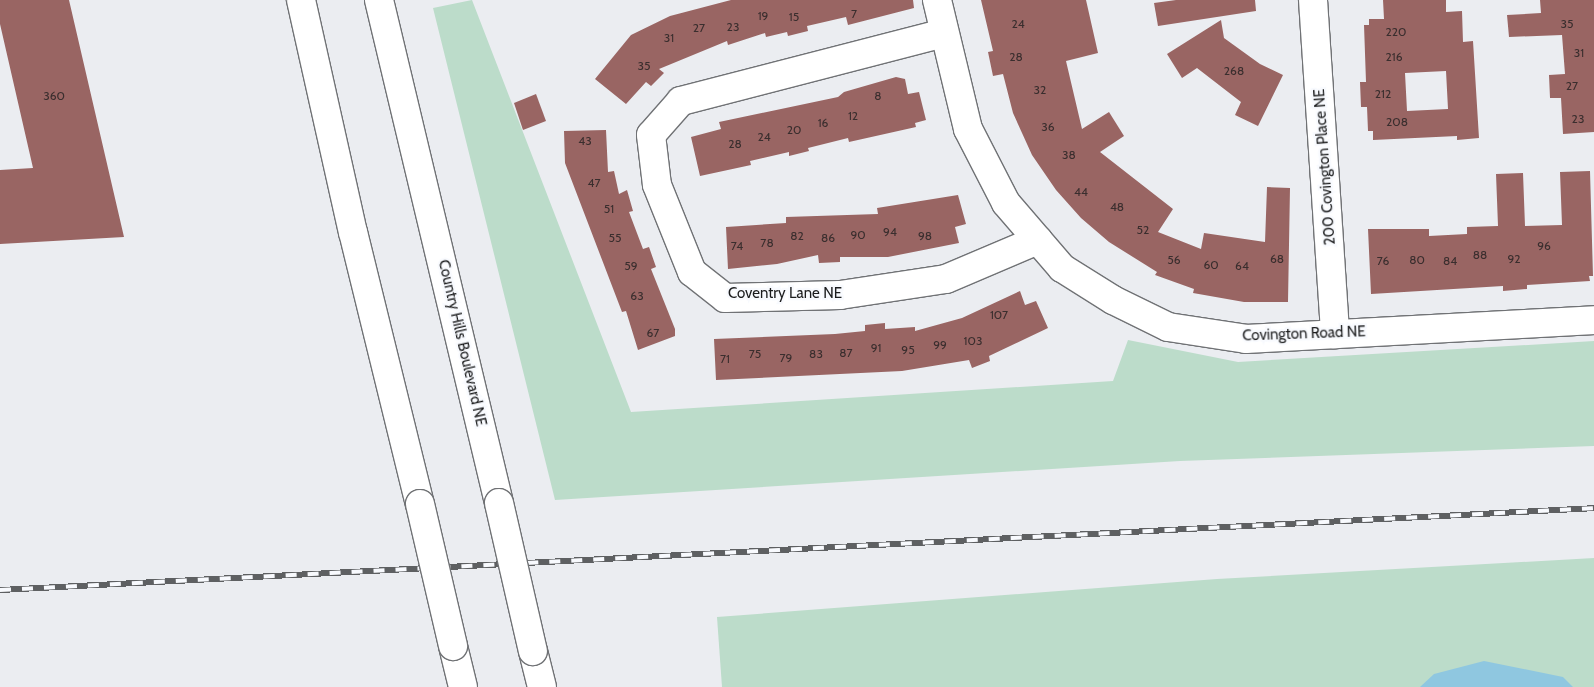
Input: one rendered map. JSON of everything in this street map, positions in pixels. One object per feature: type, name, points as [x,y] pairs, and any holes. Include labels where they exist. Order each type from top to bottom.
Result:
[{"type":"street","points":[[301,0],[353,232],[463,687]]},
{"type":"street","name":"Covington Road NE","points":[[937,0],[968,129],[1006,203],[1062,268],[1113,300],[1168,327],[1246,339],[1594,320]]},
{"type":"street","name":"200 Covington Place NE","points":[[1313,0],[1335,334]]},
{"type":"street","name":"Country Hills Boulevard NE","points":[[382,6],[542,687]]},
{"type":"street","name":"Coventry Lane NE","points":[[944,33],[681,101],[651,135],[657,185],[692,272],[725,298],[840,295],[946,279],[1038,240]]},
{"type":"green space","points":[[472,0],[631,412],[1113,381],[1128,340],[1238,362],[1594,341],[1594,446],[1180,461],[555,500],[433,8]]},
{"type":"green space","points":[[1594,558],[1594,687],[722,687],[717,617],[1217,579]]},
{"type":"water","points":[[1484,661],[1563,677],[1573,687],[1420,687],[1434,674]]},
{"type":"building","points":[[0,0],[69,0],[124,237],[0,244],[0,170],[33,168],[0,24]]},
{"type":"building","points":[[731,0],[913,0],[914,8],[848,25],[846,17],[807,26],[808,31],[788,36],[787,32],[766,37],[765,33],[728,45],[727,41],[659,69],[664,73],[651,86],[646,82],[626,104],[595,79],[631,35],[670,16]]},
{"type":"building","points":[[981,0],[1086,0],[1098,53],[1066,61],[1082,129],[1109,112],[1124,136],[1100,152],[1173,209],[1158,232],[1201,249],[1204,233],[1265,242],[1267,187],[1290,188],[1288,302],[1244,302],[1193,293],[1194,289],[1155,275],[1157,272],[1109,242],[1081,218],[1056,190],[1032,155],[1013,113],[1003,74],[993,76],[988,52],[993,51]]},
{"type":"building","points":[[1176,0],[1255,0],[1256,11],[1158,26],[1154,3]]},
{"type":"building","points":[[1383,0],[1446,0],[1446,12],[1462,11],[1463,42],[1473,41],[1479,138],[1457,140],[1457,136],[1373,140],[1373,131],[1368,131],[1367,107],[1361,107],[1360,82],[1366,82],[1364,25],[1369,25],[1369,19],[1384,19]],"holes":[[[1446,71],[1448,109],[1407,111],[1405,73]]]},
{"type":"building","points":[[1540,0],[1594,0],[1594,132],[1563,134],[1561,98],[1550,98],[1549,75],[1565,74],[1562,35],[1509,37],[1507,15],[1541,13]]},
{"type":"building","points":[[1221,20],[1224,38],[1260,64],[1283,75],[1258,126],[1235,115],[1241,102],[1197,68],[1182,78],[1167,54]]},
{"type":"building","points":[[896,77],[905,79],[908,94],[919,92],[926,120],[915,123],[916,127],[849,142],[848,138],[808,148],[809,151],[789,156],[789,152],[750,161],[751,165],[700,176],[691,137],[721,129],[719,122],[838,97],[844,92]]},
{"type":"building","points":[[536,94],[546,121],[523,130],[514,103]]},
{"type":"building","points":[[606,130],[608,172],[614,171],[619,194],[627,190],[633,211],[629,212],[643,249],[649,247],[656,267],[651,269],[675,329],[675,336],[638,350],[626,311],[622,312],[565,163],[564,131]]},
{"type":"building","points":[[1590,171],[1593,276],[1589,276],[1590,281],[1527,285],[1527,289],[1503,291],[1503,286],[1371,294],[1368,229],[1429,229],[1429,236],[1467,234],[1467,227],[1498,226],[1496,174],[1523,173],[1525,226],[1562,225],[1560,172]]},
{"type":"building","points":[[958,195],[966,224],[955,227],[959,243],[888,257],[840,257],[840,262],[819,263],[818,255],[777,264],[728,269],[726,227],[786,223],[786,217],[878,214],[877,208]]},
{"type":"building","points":[[1020,291],[1025,305],[1036,301],[1048,328],[989,356],[990,361],[972,368],[969,360],[902,371],[716,380],[714,339],[835,334],[865,331],[865,325],[885,323],[885,329],[915,327],[915,331],[962,318]]},
{"type":"railway","points":[[0,590],[1594,508]]}]
